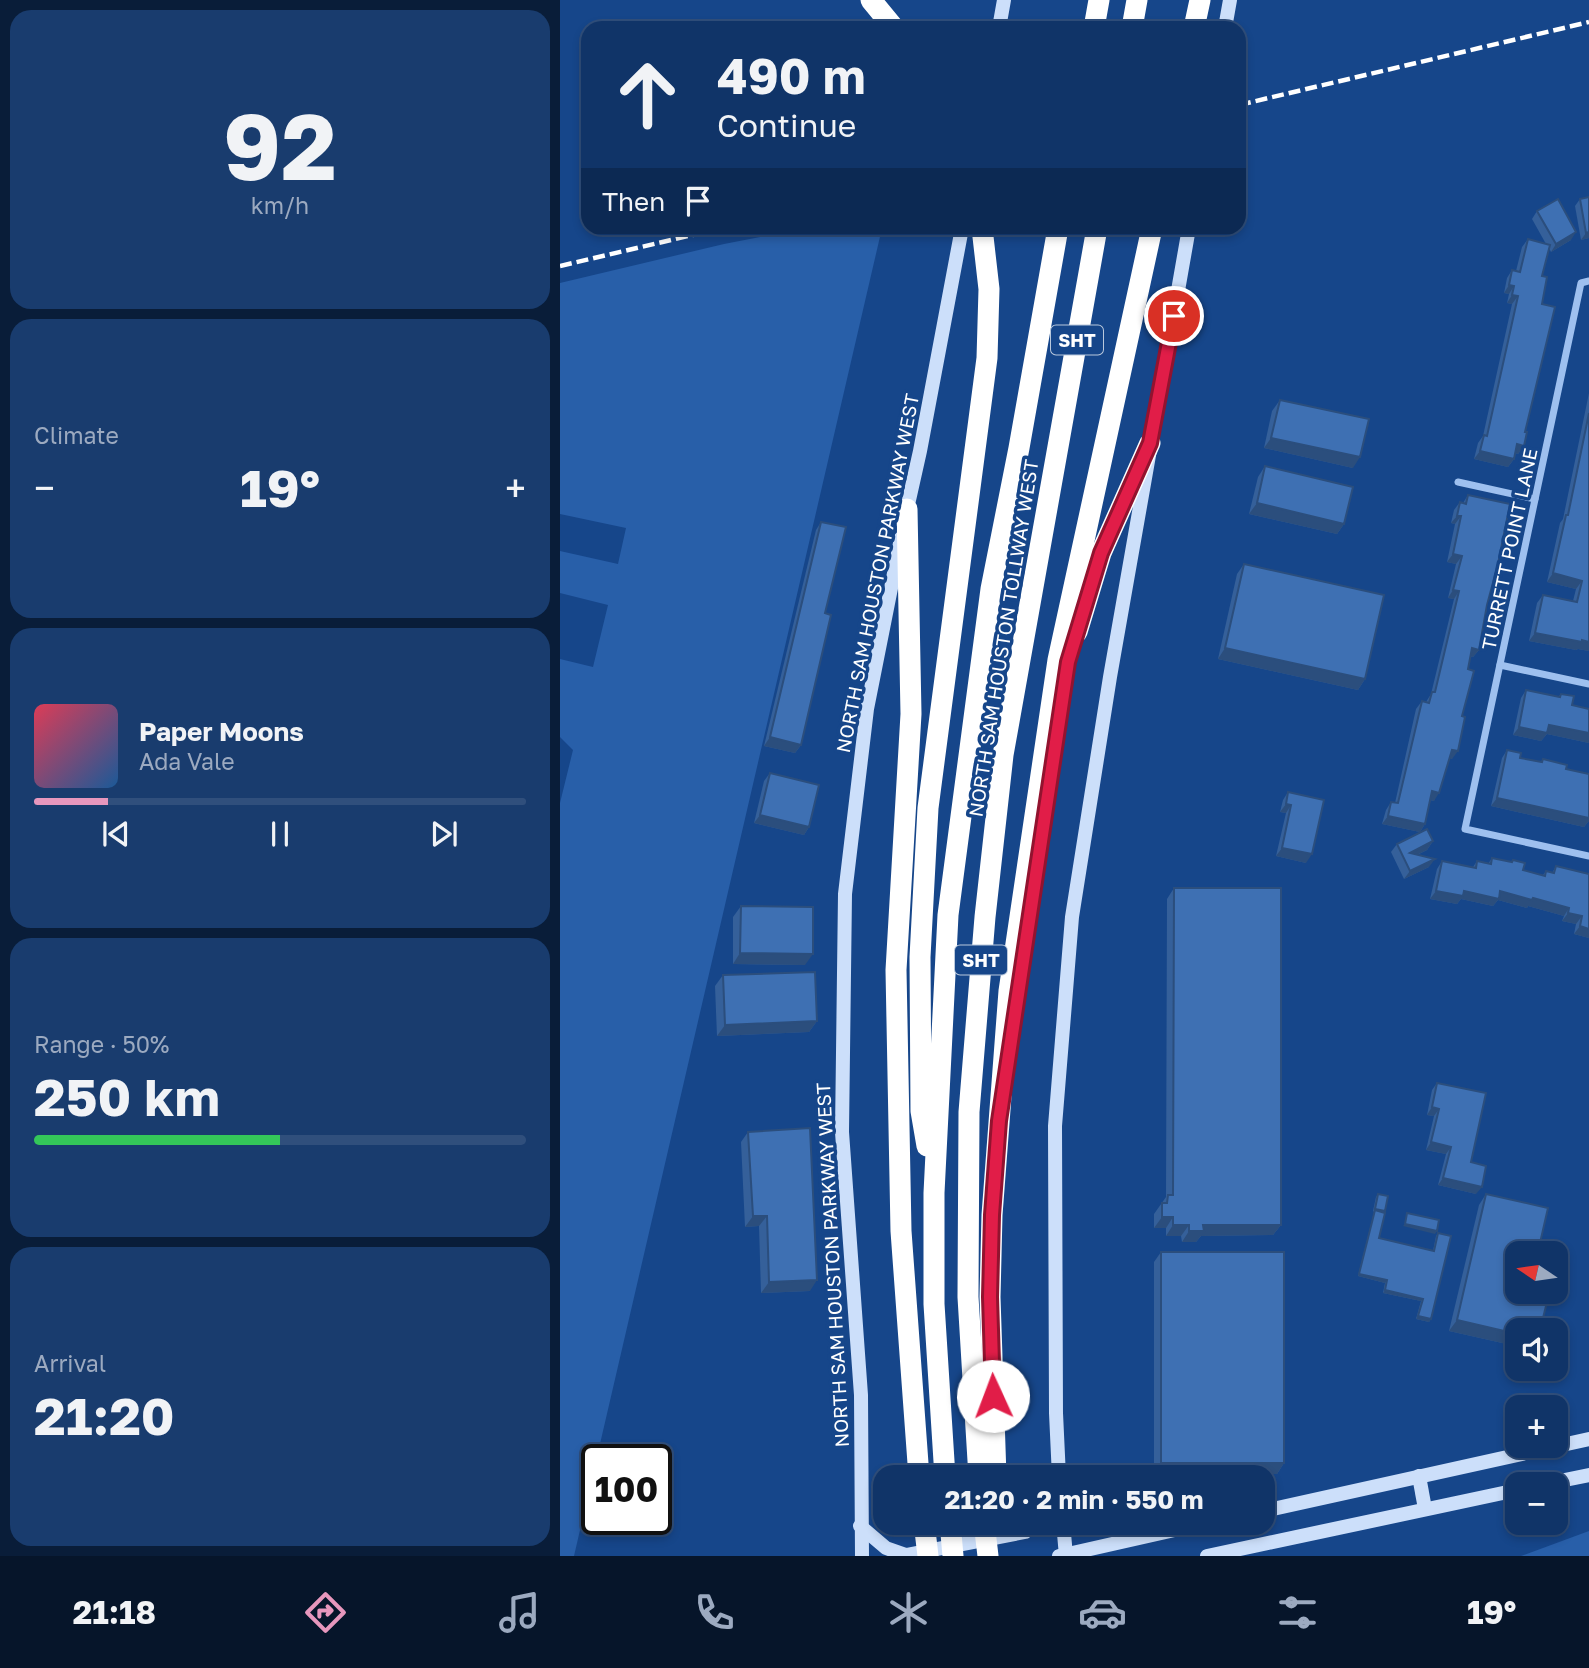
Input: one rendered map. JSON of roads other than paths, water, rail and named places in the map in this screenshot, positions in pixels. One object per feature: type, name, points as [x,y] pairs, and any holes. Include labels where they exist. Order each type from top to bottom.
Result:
[{"type":"highway","points":[[871,0],[888,21]]},
{"type":"highway","points":[[1095,21],[1099,0]]},
{"type":"highway","points":[[1134,21],[1138,0]]},
{"type":"highway","points":[[1196,21],[1200,0]]},
{"type":"highway","points":[[934,1193],[921,1111],[920,957],[928,808],[987,358],[989,289],[983,235]]},
{"type":"highway","name":"NORTH SAM HOUSTON TOLLWAY WEST","points":[[944,1465],[934,1304],[934,1193],[948,915],[990,589],[1019,448],[1057,235]]},
{"type":"highway","name":"NORTH SAM HOUSTON TOLLWAY WEST","points":[[986,1465],[968,1297],[969,1112],[985,917],[1003,755],[1096,235]]},
{"type":"highway","points":[[987,1465],[992,1215],[1009,991],[1058,660],[1151,235]]},
{"type":"highway","points":[[999,1121],[1068,662],[1101,553],[1150,443]]},
{"type":"highway","points":[[907,509],[911,713],[896,970],[901,1230],[918,1465]]},
{"type":"highway","points":[[926,1535],[928,1556]]},
{"type":"highway","points":[[951,1535],[953,1556]]},
{"type":"highway","points":[[986,1535],[988,1556]]},
{"type":"highway","points":[[998,1535],[999,1556]]},
{"type":"main road","points":[[1000,21],[1004,0]]},
{"type":"main road","points":[[1226,21],[1230,0]]},
{"type":"main road","name":"NORTH SAM HOUSTON PARKWAY WEST","points":[[862,1556],[861,1395],[842,1132],[845,894],[867,709],[961,235]]},
{"type":"main road","points":[[1058,1465],[1055,1413],[1055,1126],[1071,930],[1093,776],[1188,235]]},
{"type":"main road","points":[[1275,1509],[1589,1439]]},
{"type":"main road","points":[[1568,1479],[1589,1475]]},
{"type":"main road","points":[[1419,1476],[1426,1509]]},
{"type":"main road","points":[[1207,1556],[1505,1493]]},
{"type":"main road","points":[[860,1526],[886,1548],[906,1555],[1009,1535]]},
{"type":"main road","points":[[1063,1535],[1064,1556],[1155,1535]]},
{"type":"main road","points":[[1140,1535],[1146,1537]]},
{"type":"street","name":"TURRETT POINT LANE","points":[[1589,281],[1581,283],[1465,829],[1589,856]]},
{"type":"street","points":[[1458,481],[1535,499]]},
{"type":"street","points":[[1500,665],[1589,684]]},
{"type":"railway","points":[[1246,103],[1589,22]]},
{"type":"railway","points":[[560,266],[692,235]]}]
